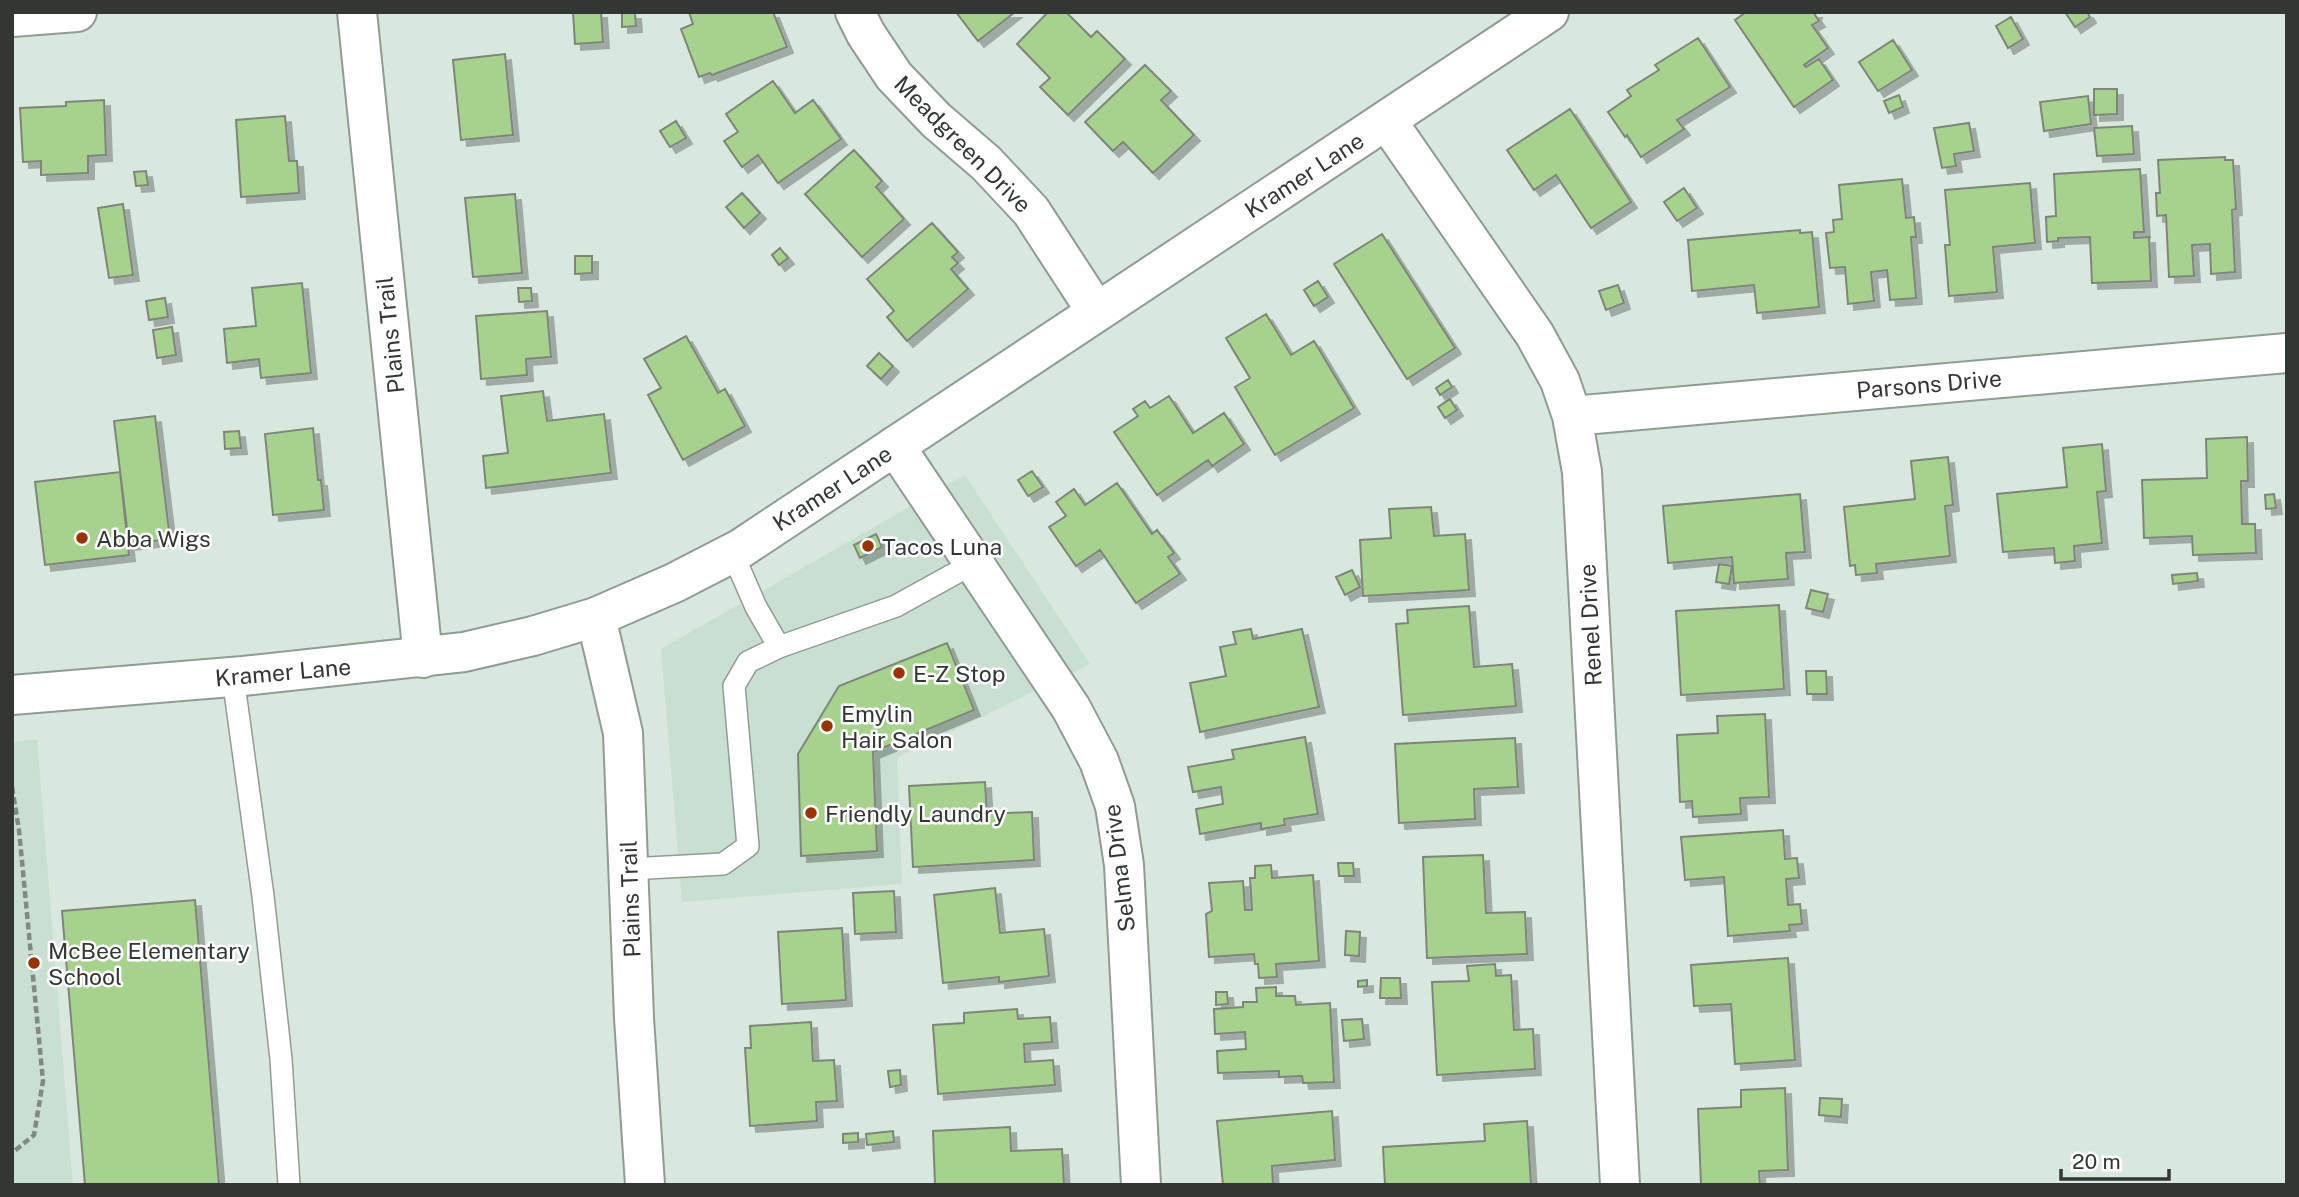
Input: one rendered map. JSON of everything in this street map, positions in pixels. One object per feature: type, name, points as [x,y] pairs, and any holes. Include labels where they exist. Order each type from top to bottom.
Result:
[{"type":"street","points":[[12,17],[77,12]]},
{"type":"street","name":"Plains Trail","points":[[357,12],[423,658]]},
{"type":"street","name":"Meadgreen Drive","points":[[855,12],[894,76],[936,120],[986,163],[1031,211],[1096,311]]},
{"type":"street","name":"Kramer Lane","points":[[12,695],[233,677],[464,652],[533,636],[596,617],[674,583],[732,552],[895,446],[1549,12]]},
{"type":"street","name":"Renel Drive","points":[[1387,121],[1535,335],[1560,381],[1572,416],[1582,471],[1620,1185]]},
{"type":"street","name":"Parsons Drive","points":[[1572,416],[2287,353]]},
{"type":"street","name":"Selma Drive","points":[[895,446],[1072,708],[1100,761],[1115,806],[1124,864],[1142,1185]]},
{"type":"street","name":"Plains Trail","points":[[596,617],[623,733],[634,1018],[645,1185]]},
{"type":"lane","points":[[732,552],[756,607],[779,648]]},
{"type":"lane","points":[[629,869],[723,864],[748,846],[734,687],[748,662],[779,648],[896,606],[974,564]]},
{"type":"lane","points":[[233,677],[263,896],[281,1059],[289,1185]]},
{"type":"path","points":[[12,787],[19,830],[43,1080],[34,1135],[12,1153]]},
{"type":"shaded area","points":[[965,475],[1090,664],[897,758],[902,884],[682,902],[661,649]]},
{"type":"shaded area","name":"McBee Elementary School","points":[[37,739],[73,1185],[12,1185],[12,742]]},
{"type":"building","points":[[573,12],[601,12],[603,42],[575,44]]},
{"type":"building","points":[[689,12],[773,12],[787,47],[712,75],[710,73],[699,77],[681,29],[693,24]]},
{"type":"building","points":[[956,12],[1015,12],[978,41]]},
{"type":"building","points":[[1048,12],[1066,12],[1091,37],[1097,31],[1125,59],[1068,115],[1040,87],[1050,78],[1017,44]]},
{"type":"building","points":[[1746,12],[1816,12],[1819,21],[1812,25],[1828,48],[1804,65],[1806,67],[1819,59],[1833,80],[1794,107],[1735,20]]},
{"type":"building","points":[[2065,12],[2087,12],[2090,17],[2075,27]]},
{"type":"building","points":[[622,13],[635,13],[636,26],[622,27]]},
{"type":"building","points":[[2011,17],[2023,39],[2008,48],[1996,26]]},
{"type":"building","points":[[1698,38],[1730,87],[1677,120],[1684,129],[1641,157],[1608,112],[1631,96],[1627,90],[1659,70],[1655,65]]},
{"type":"building","points":[[1893,40],[1912,70],[1878,91],[1859,62]]},
{"type":"building","points":[[505,54],[513,135],[461,140],[453,60]]},
{"type":"building","points":[[1145,65],[1171,91],[1161,100],[1194,135],[1153,173],[1123,142],[1113,151],[1085,122]]},
{"type":"building","points":[[773,81],[795,113],[813,100],[841,139],[778,183],[758,155],[742,167],[724,141],[738,132],[726,114]]},
{"type":"building","points":[[2094,89],[2117,89],[2117,114],[2094,115]]},
{"type":"building","points":[[1899,95],[1903,107],[1889,113],[1884,101]]},
{"type":"building","points":[[2088,96],[2091,124],[2044,131],[2040,102]]},
{"type":"building","points":[[104,100],[106,155],[88,156],[88,173],[41,175],[41,161],[23,162],[20,108],[66,106],[66,102]]},
{"type":"building","points":[[1570,109],[1631,202],[1591,228],[1556,175],[1534,190],[1507,150]]},
{"type":"building","points":[[285,116],[289,161],[297,161],[299,193],[241,197],[236,120]]},
{"type":"building","points":[[676,121],[686,138],[670,147],[660,131]]},
{"type":"building","points":[[1969,123],[1974,151],[1954,154],[1956,166],[1942,168],[1934,128]]},
{"type":"building","points":[[2132,126],[2134,154],[2097,156],[2094,128]]},
{"type":"building","points":[[854,150],[882,181],[876,187],[904,219],[862,257],[805,194]]},
{"type":"building","points":[[2225,157],[2225,160],[2233,160],[2236,209],[2232,210],[2235,272],[2211,274],[2210,244],[2192,245],[2194,276],[2169,277],[2166,215],[2157,216],[2156,193],[2160,193],[2158,160]]},
{"type":"building","points":[[2140,169],[2144,232],[2134,232],[2134,238],[2149,237],[2151,281],[2092,283],[2090,237],[2058,238],[2058,241],[2047,242],[2046,217],[2056,216],[2054,174]]},
{"type":"building","points":[[146,171],[148,185],[136,186],[134,172]]},
{"type":"building","points":[[1902,179],[1906,218],[1914,217],[1916,237],[1911,237],[1916,298],[1890,300],[1887,270],[1871,272],[1874,301],[1848,304],[1845,267],[1830,268],[1826,233],[1834,232],[1833,220],[1842,219],[1839,185]]},
{"type":"building","points":[[2030,183],[2035,243],[1993,247],[1997,292],[1949,296],[1945,245],[1950,245],[1945,190]]},
{"type":"building","points":[[1684,188],[1697,208],[1677,221],[1664,202]]},
{"type":"building","points":[[742,193],[760,213],[744,228],[726,207]]},
{"type":"building","points":[[515,194],[522,273],[473,277],[465,198]]},
{"type":"building","points":[[123,204],[133,275],[109,278],[98,208]]},
{"type":"building","points":[[932,223],[958,252],[952,257],[958,263],[951,269],[968,289],[907,341],[887,317],[894,311],[867,279]]},
{"type":"building","points":[[1800,230],[1800,233],[1812,232],[1819,307],[1757,313],[1754,285],[1692,291],[1688,240]]},
{"type":"building","points":[[1382,234],[1455,348],[1407,379],[1334,264]]},
{"type":"building","points":[[780,248],[788,258],[779,265],[772,255]]},
{"type":"building","points":[[575,256],[592,256],[592,273],[575,274]]},
{"type":"building","points":[[1318,281],[1328,297],[1314,306],[1304,290]]},
{"type":"building","points":[[302,283],[311,373],[261,378],[259,359],[227,363],[224,329],[256,326],[252,288]]},
{"type":"building","points":[[1618,285],[1624,303],[1606,310],[1599,291]]},
{"type":"building","points":[[518,288],[531,288],[532,301],[519,302]]},
{"type":"building","points":[[165,298],[168,317],[149,320],[146,301]]},
{"type":"building","points":[[547,311],[551,357],[526,359],[527,375],[481,379],[476,316]]},
{"type":"building","points":[[1266,314],[1291,355],[1314,341],[1354,408],[1275,455],[1235,387],[1250,378],[1226,338]]},
{"type":"building","points":[[172,327],[176,355],[157,358],[153,330]]},
{"type":"building","points":[[686,336],[718,393],[725,389],[745,426],[683,460],[648,395],[661,388],[644,359]]},
{"type":"building","points":[[879,353],[893,366],[881,379],[867,366]]},
{"type":"building","points":[[1448,380],[1452,387],[1440,395],[1436,388]]},
{"type":"building","points":[[543,391],[547,421],[604,414],[611,473],[486,488],[483,456],[508,453],[501,396]]},
{"type":"building","points":[[1169,396],[1193,433],[1224,413],[1244,444],[1212,466],[1208,460],[1157,495],[1114,432],[1138,416],[1133,409],[1145,401],[1150,408]]},
{"type":"building","points":[[1450,399],[1457,410],[1445,418],[1438,407]]},
{"type":"building","points":[[155,416],[170,539],[129,544],[114,421]]},
{"type":"building","points":[[313,428],[324,510],[273,515],[265,434]]},
{"type":"building","points":[[239,431],[241,448],[225,449],[224,432]]},
{"type":"building","points":[[2247,437],[2248,481],[2241,481],[2242,524],[2255,524],[2256,553],[2193,555],[2192,536],[2144,538],[2142,480],[2207,478],[2206,439]]},
{"type":"building","points":[[2102,444],[2106,491],[2097,492],[2102,543],[2074,546],[2075,561],[2055,563],[2054,548],[2003,552],[1997,494],[2067,487],[2063,448]]},
{"type":"building","points":[[1948,457],[1953,505],[1945,506],[1950,556],[1876,564],[1877,573],[1856,575],[1855,565],[1850,566],[1844,507],[1915,499],[1911,461]]},
{"type":"building","points":[[1032,471],[1043,487],[1028,496],[1018,480]]},
{"type":"building","points":[[120,472],[129,555],[45,565],[35,482]]},
{"type":"building","points":[[1117,483],[1152,534],[1157,530],[1174,553],[1168,557],[1180,574],[1136,603],[1100,550],[1076,566],[1049,527],[1066,516],[1056,502],[1074,489],[1085,505]]},
{"type":"building","points":[[1800,494],[1805,552],[1786,553],[1788,579],[1734,583],[1732,557],[1668,563],[1663,506]]},
{"type":"building","points":[[2274,494],[2276,508],[2266,509],[2265,495]]},
{"type":"building","points":[[1431,507],[1434,536],[1465,534],[1469,590],[1363,596],[1360,540],[1391,538],[1389,509]]},
{"type":"building","name":"Tacos Luna","points":[[876,534],[882,547],[860,558],[854,545]]},
{"type":"building","points":[[1719,564],[1732,566],[1729,584],[1716,582]]},
{"type":"building","points":[[1352,570],[1360,587],[1345,595],[1336,577]]},
{"type":"building","points":[[2197,573],[2198,581],[2173,584],[2172,575]]},
{"type":"building","points":[[1811,590],[1828,594],[1823,612],[1806,608]]},
{"type":"building","points":[[1779,605],[1784,689],[1681,695],[1676,611]]},
{"type":"building","points":[[1469,606],[1474,667],[1512,664],[1516,706],[1403,715],[1396,624],[1408,623],[1407,610]]},
{"type":"building","points":[[1251,629],[1253,639],[1302,629],[1319,707],[1200,732],[1190,683],[1226,676],[1220,647],[1236,644],[1233,632]]},
{"type":"building","points":[[947,643],[974,710],[873,752],[877,851],[801,856],[798,754],[839,686]]},
{"type":"building","points":[[1806,671],[1826,671],[1827,694],[1807,694]]},
{"type":"building","points":[[1765,714],[1769,797],[1740,798],[1741,814],[1693,817],[1692,801],[1680,802],[1677,735],[1718,733],[1717,716]]},
{"type":"building","points":[[1305,737],[1318,814],[1284,819],[1285,825],[1261,829],[1261,823],[1200,834],[1196,809],[1223,804],[1221,787],[1193,792],[1188,767],[1234,759],[1232,750]]},
{"type":"building","points":[[1515,738],[1518,787],[1474,789],[1475,819],[1399,823],[1395,744]]},
{"type":"building","points":[[985,782],[987,814],[1032,812],[1034,860],[913,867],[909,786]]},
{"type":"building","points":[[1783,830],[1785,859],[1797,858],[1799,878],[1786,879],[1788,905],[1800,904],[1802,924],[1789,925],[1790,931],[1728,936],[1724,877],[1685,880],[1681,837]]},
{"type":"building","points":[[1483,855],[1486,913],[1525,912],[1527,954],[1427,958],[1423,857]]},
{"type":"building","points":[[1338,863],[1353,863],[1354,876],[1339,876]]},
{"type":"building","points":[[1271,865],[1272,878],[1313,875],[1319,961],[1276,964],[1277,977],[1259,978],[1254,954],[1209,957],[1206,914],[1212,911],[1209,883],[1243,881],[1245,910],[1252,910],[1250,878],[1255,878],[1255,866]]},
{"type":"building","points":[[995,888],[1000,933],[1044,929],[1049,976],[999,982],[999,977],[943,983],[934,895]]},
{"type":"building","points":[[894,891],[896,932],[855,934],[853,893]]},
{"type":"building","points":[[195,900],[219,1185],[85,1185],[62,911]]},
{"type":"building","points":[[842,928],[846,1000],[782,1004],[778,932]]},
{"type":"building","points":[[1346,931],[1360,932],[1359,956],[1345,955]]},
{"type":"building","points":[[1788,958],[1795,1060],[1735,1064],[1731,1004],[1694,1006],[1691,965]]},
{"type":"building","points":[[1495,964],[1496,976],[1511,975],[1514,1030],[1533,1029],[1535,1069],[1437,1075],[1432,982],[1469,981],[1467,966]]},
{"type":"building","points":[[1381,978],[1400,978],[1401,998],[1380,998]]},
{"type":"building","points":[[1367,980],[1367,986],[1358,987],[1358,981]]},
{"type":"building","points":[[1276,987],[1276,996],[1295,996],[1296,1005],[1330,1003],[1334,1082],[1303,1083],[1302,1076],[1279,1077],[1279,1071],[1218,1073],[1217,1051],[1246,1049],[1245,1032],[1215,1034],[1214,1009],[1243,1007],[1243,1002],[1257,1002],[1256,988]]},
{"type":"building","points":[[1216,992],[1227,992],[1228,1004],[1216,1005]]},
{"type":"building","points":[[1017,1009],[1018,1019],[1050,1017],[1052,1042],[1024,1044],[1025,1062],[1053,1060],[1055,1085],[938,1094],[933,1025],[964,1023],[964,1013]]},
{"type":"building","points":[[1362,1019],[1364,1039],[1344,1041],[1342,1020]]},
{"type":"building","points":[[811,1022],[813,1061],[834,1060],[837,1101],[816,1102],[817,1121],[750,1126],[745,1048],[751,1048],[750,1026]]},
{"type":"building","points":[[900,1070],[901,1085],[890,1087],[888,1071]]},
{"type":"building","points":[[1785,1088],[1788,1170],[1759,1171],[1760,1185],[1701,1185],[1698,1109],[1741,1107],[1741,1090]]},
{"type":"building","points":[[1820,1098],[1842,1099],[1841,1117],[1819,1115]]},
{"type":"building","points":[[1332,1111],[1335,1160],[1272,1166],[1273,1185],[1223,1185],[1217,1121]]},
{"type":"building","points":[[1527,1121],[1531,1185],[1385,1185],[1383,1147],[1485,1141],[1484,1124]]},
{"type":"building","points":[[1010,1127],[1011,1151],[1062,1149],[1064,1185],[935,1185],[933,1131]]},
{"type":"building","points":[[893,1131],[894,1142],[867,1145],[866,1134]]},
{"type":"building","points":[[858,1133],[858,1142],[843,1143],[843,1134]]},
{"type":"place","name":"Abba Wigs","points":[[82,538]]},
{"type":"place","name":"Tacos Luna","points":[[868,546]]},
{"type":"place","name":"E-Z Stop","points":[[899,673]]},
{"type":"place","name":"Emylin Hair Salon","points":[[827,726]]},
{"type":"place","name":"Friendly Laundry","points":[[811,813]]},
{"type":"place","name":"McBee Elementary School","points":[[34,963]]}]
